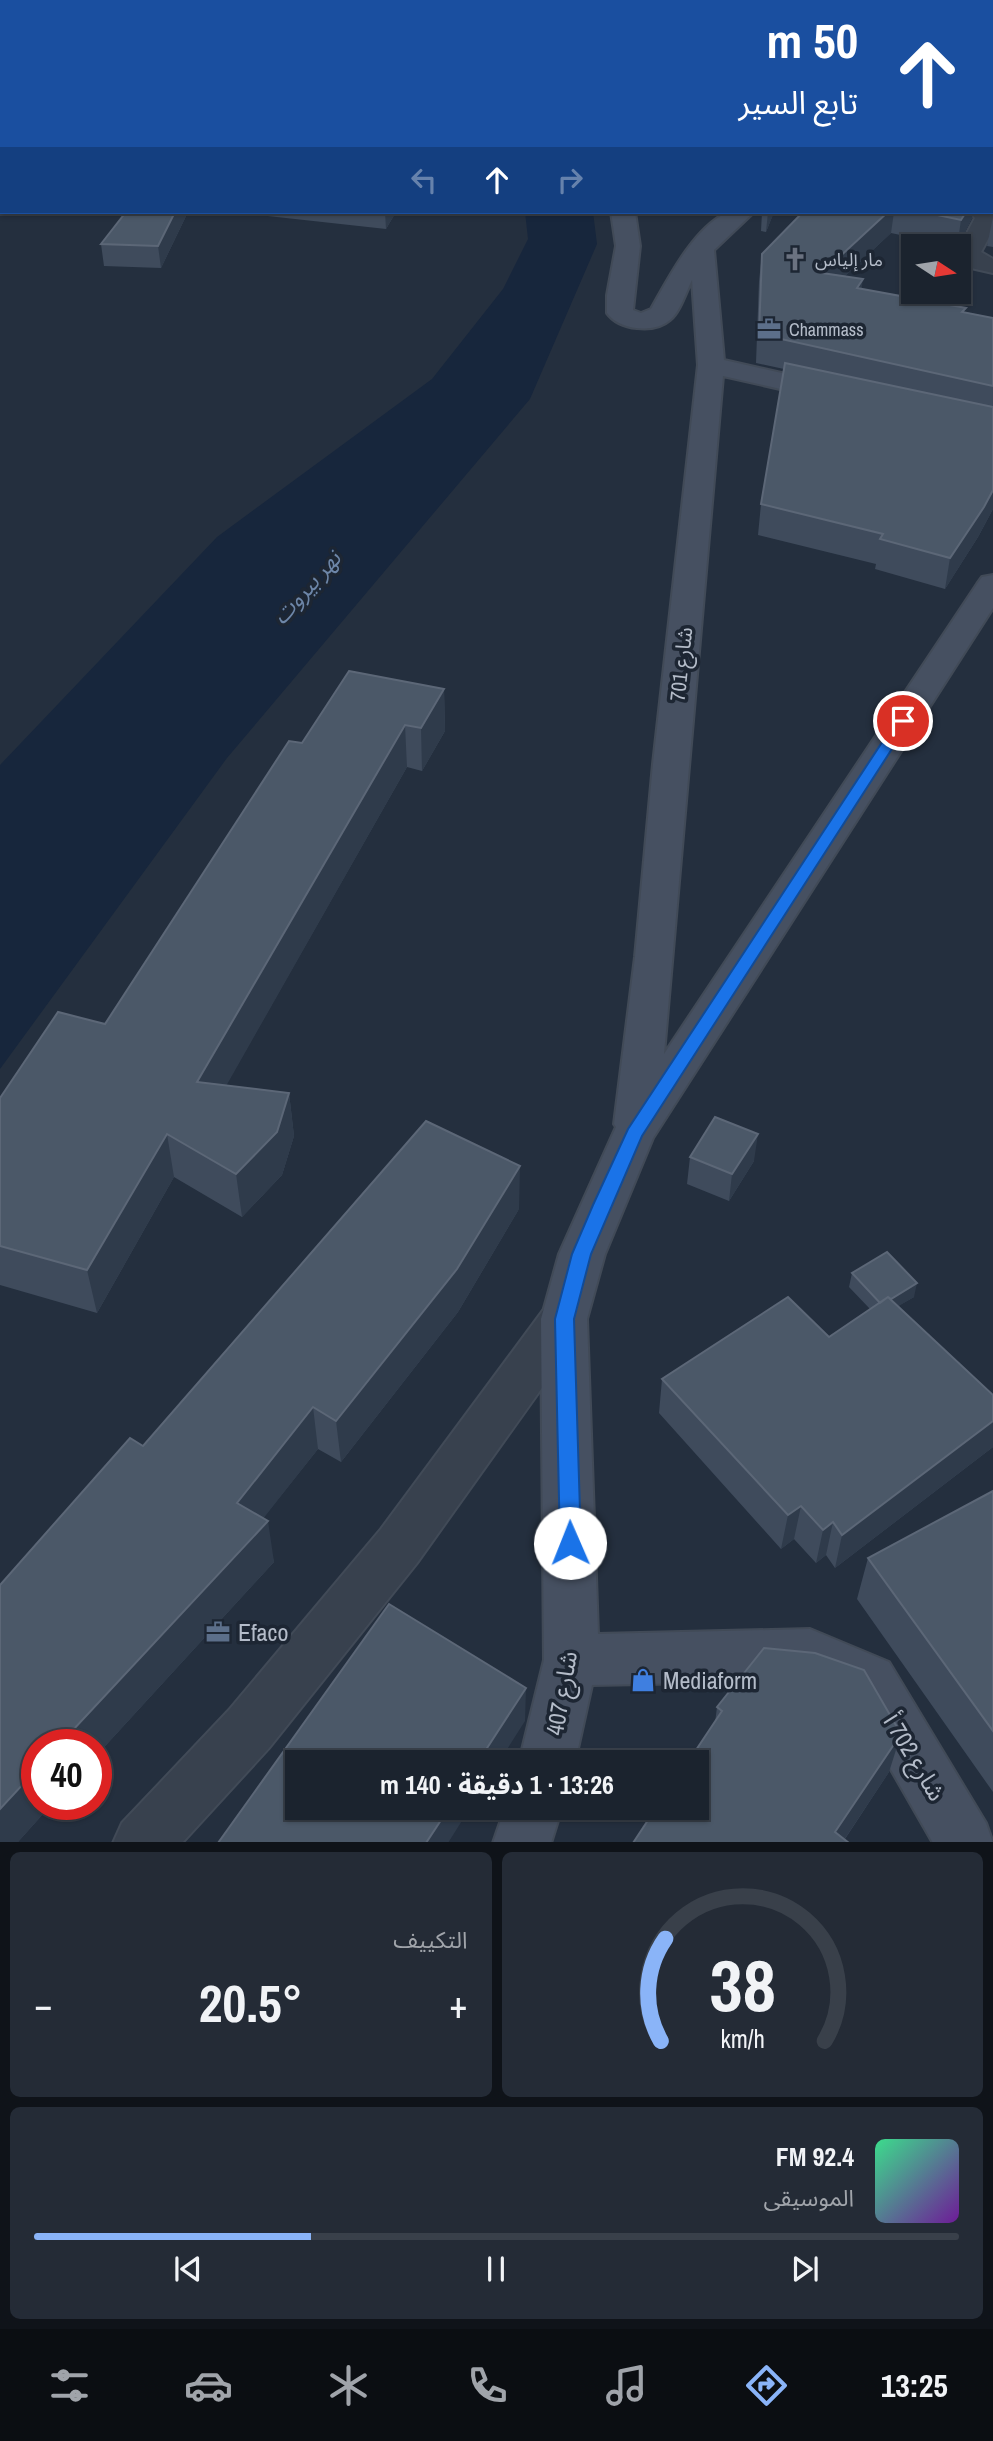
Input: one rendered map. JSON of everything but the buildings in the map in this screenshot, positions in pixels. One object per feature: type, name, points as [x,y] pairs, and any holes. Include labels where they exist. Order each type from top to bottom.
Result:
[{"type":"street","points":[[623,214],[628,246],[620,295],[620,313],[642,321],[657,318],[662,314],[679,278],[714,234],[739,214]]},
{"type":"street","points":[[984,214],[988,217],[969,252],[970,257],[980,264],[993,266]]},
{"type":"street","name":"شارع 701","points":[[634,1133],[656,957],[671,764],[711,365],[702,251]]},
{"type":"street","points":[[711,365],[864,400]]},
{"type":"street","points":[[634,1133],[993,584]]},
{"type":"street","name":"شارع 407","points":[[550,1750],[571,1660],[564,1319],[582,1254],[634,1133]]},
{"type":"street","points":[[143,1842],[249,1729],[399,1546],[564,1319]]},
{"type":"street","name":"شارع 702 أ","points":[[571,1660],[810,1655],[870,1681],[965,1842]]},
{"type":"street","points":[[522,1842],[530,1820]]},
{"type":"water","name":"نهر بيروت","points":[[525,214],[593,214],[597,244],[530,399],[227,758],[0,1069],[0,765],[217,537],[432,379],[503,289],[528,239]]},
{"type":"place","name":"مار إلياس","points":[[795,259]]},
{"type":"place","name":"Chammass","points":[[769,329]]},
{"type":"place","name":"Efaco","points":[[218,1632]]},
{"type":"place","name":"Mediaform","points":[[643,1680]]},
{"type":"route","points":[[570,1543],[564,1319],[582,1254],[634,1133],[903,721]]}]
